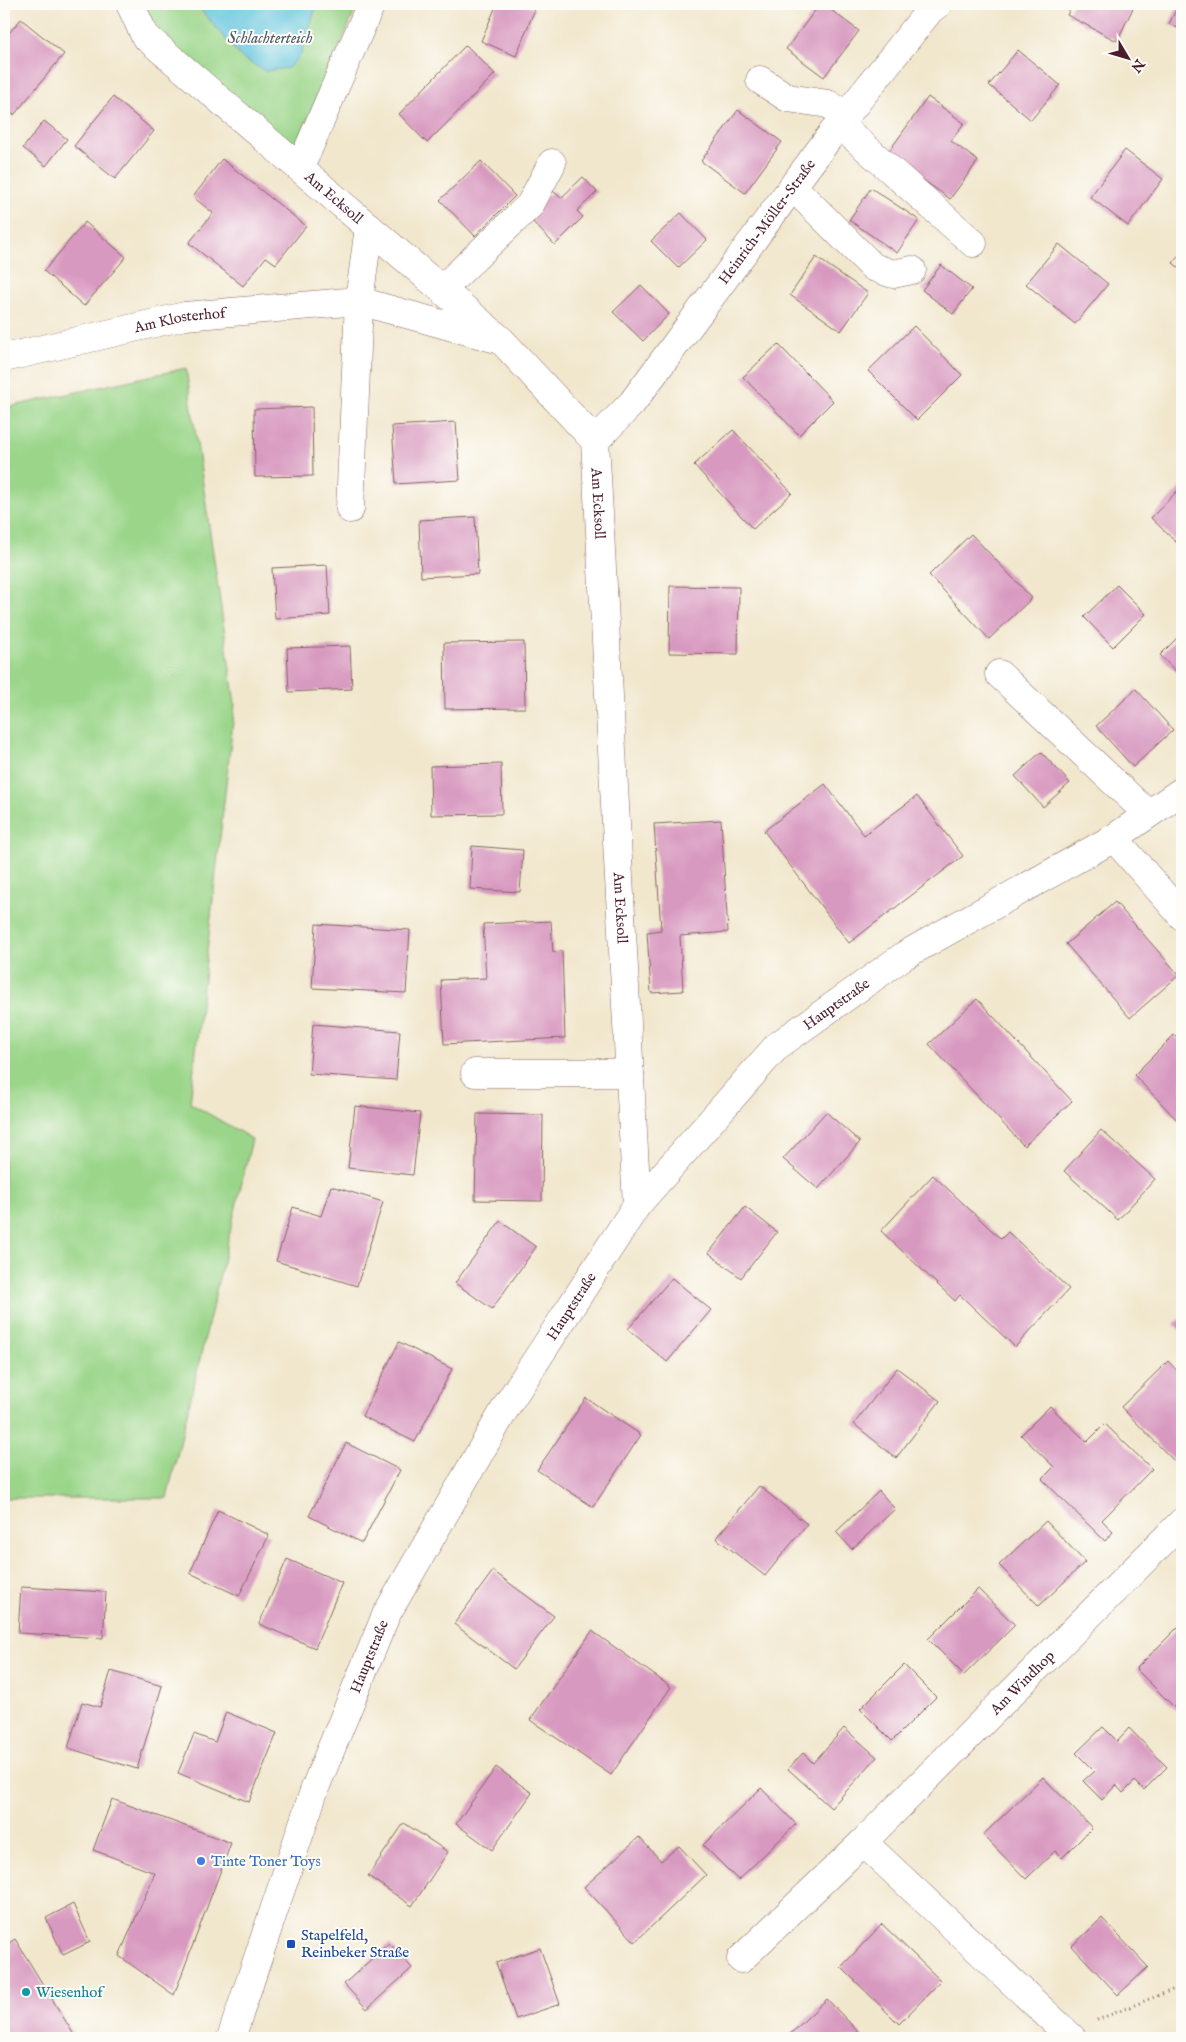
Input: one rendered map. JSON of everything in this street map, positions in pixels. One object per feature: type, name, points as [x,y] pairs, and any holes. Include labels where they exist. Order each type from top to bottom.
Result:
[{"type":"street","name":"Am Ecksoll","points":[[130,4],[145,36],[502,341],[595,441],[637,1205]]},
{"type":"street","points":[[300,168],[371,4]]},
{"type":"street","name":"Heinrich-Möller-Straße","points":[[595,441],[632,403],[843,120],[930,10],[938,4]]},
{"type":"street","points":[[760,80],[788,98],[828,104],[973,243]]},
{"type":"street","points":[[442,289],[530,205],[552,163]]},
{"type":"street","points":[[793,187],[873,267],[893,274],[912,270]]},
{"type":"street","points":[[350,509],[359,301],[368,227]]},
{"type":"street","name":"Am Klosterhof","points":[[4,358],[185,316],[359,301],[502,341]]},
{"type":"street","points":[[999,674],[1148,814]]},
{"type":"street","name":"Hauptstraße","points":[[232,2038],[315,1788],[386,1615],[509,1402],[637,1205],[777,1046],[905,955],[1114,838],[1182,791]]},
{"type":"street","points":[[1114,838],[1182,916]]},
{"type":"street","points":[[475,1073],[630,1073]]},
{"type":"street","name":"Am Windhop","points":[[741,1959],[863,1842],[1182,1522]]},
{"type":"street","points":[[863,1842],[1069,2035]]},
{"type":"path","points":[[1069,2035],[1182,1986]]},
{"type":"green space","points":[[140,4],[196,4],[242,58],[300,56],[317,4],[358,4],[294,150],[153,31]]},
{"type":"green space","points":[[186,368],[235,704],[190,1103],[252,1139],[167,1498],[4,1498],[4,408]]},
{"type":"water","name":"Schlachterteich","points":[[196,4],[317,4],[300,56],[288,68],[265,71],[242,58]]},
{"type":"building","points":[[497,4],[522,4],[535,9],[516,56],[481,41]]},
{"type":"building","points":[[820,4],[823,4],[859,31],[824,77],[786,49]]},
{"type":"building","points":[[1073,4],[1135,4],[1117,41],[1067,15]]},
{"type":"building","points":[[1179,4],[1182,4],[1182,30],[1169,24]]},
{"type":"building","points":[[21,19],[64,54],[14,115],[4,107],[4,39]]},
{"type":"building","points":[[466,45],[495,74],[427,143],[399,114]]},
{"type":"building","points":[[1018,50],[1060,85],[1031,120],[989,85]]},
{"type":"building","points":[[113,97],[154,131],[115,179],[74,146]]},
{"type":"building","points":[[928,97],[964,123],[951,141],[978,161],[950,199],[887,154]]},
{"type":"building","points":[[738,110],[782,142],[745,193],[701,161]]},
{"type":"building","points":[[44,121],[67,139],[46,166],[23,148]]},
{"type":"building","points":[[1125,150],[1163,179],[1128,226],[1090,197]]},
{"type":"building","points":[[222,159],[306,226],[276,264],[266,257],[243,286],[189,243],[213,213],[193,197]]},
{"type":"building","points":[[481,161],[515,196],[475,236],[440,200]]},
{"type":"building","points":[[583,177],[597,192],[577,211],[583,217],[555,245],[527,216],[553,191],[561,198]]},
{"type":"building","points":[[871,188],[919,220],[897,253],[849,220]]},
{"type":"building","points":[[681,213],[707,240],[678,268],[651,241]]},
{"type":"building","points":[[85,222],[126,257],[84,306],[44,271]]},
{"type":"building","points":[[1059,244],[1108,284],[1075,324],[1026,284]]},
{"type":"building","points":[[1182,251],[1182,270],[1173,263]]},
{"type":"building","points":[[816,257],[868,293],[841,331],[790,295]]},
{"type":"building","points":[[941,265],[972,289],[953,314],[922,290]]},
{"type":"building","points":[[641,285],[669,314],[643,341],[613,312]]},
{"type":"building","points":[[914,326],[962,375],[917,420],[868,371]]},
{"type":"building","points":[[778,344],[833,401],[799,435],[743,377]]},
{"type":"building","points":[[312,407],[313,476],[255,477],[254,409]]},
{"type":"building","points":[[456,422],[460,480],[396,484],[392,426]]},
{"type":"building","points":[[733,430],[792,493],[753,529],[694,465]]},
{"type":"building","points":[[1182,486],[1182,548],[1151,518]]},
{"type":"building","points":[[475,517],[478,574],[421,577],[419,520]]},
{"type":"building","points":[[971,534],[1032,598],[989,639],[929,575]]},
{"type":"building","points":[[327,565],[330,615],[275,619],[272,568]]},
{"type":"building","points":[[1117,585],[1146,614],[1113,647],[1084,617]]},
{"type":"building","points":[[670,586],[739,587],[738,654],[669,653]]},
{"type":"building","points":[[1182,633],[1182,678],[1160,655]]},
{"type":"building","points":[[524,642],[525,708],[445,709],[444,643]]},
{"type":"building","points":[[350,646],[352,689],[289,692],[287,648]]},
{"type":"building","points":[[1136,689],[1173,730],[1133,767],[1096,726]]},
{"type":"building","points":[[1041,752],[1070,783],[1043,807],[1015,776]]},
{"type":"building","points":[[501,764],[502,814],[431,815],[430,766]]},
{"type":"building","points":[[825,784],[864,835],[917,796],[963,856],[849,943],[764,831]]},
{"type":"building","points":[[721,820],[728,932],[680,936],[683,991],[651,993],[647,932],[661,930],[654,824]]},
{"type":"building","points":[[472,846],[523,850],[520,892],[470,889]]},
{"type":"building","points":[[1115,902],[1179,975],[1130,1018],[1066,944]]},
{"type":"building","points":[[551,921],[553,952],[562,951],[565,1038],[444,1044],[441,980],[486,978],[483,924]]},
{"type":"building","points":[[316,924],[410,930],[406,993],[312,988]]},
{"type":"building","points":[[977,999],[1072,1101],[1024,1146],[929,1044]]},
{"type":"building","points":[[313,1024],[400,1031],[396,1080],[309,1074]]},
{"type":"building","points":[[1174,1035],[1182,1043],[1182,1125],[1134,1075]]},
{"type":"building","points":[[355,1106],[420,1113],[413,1175],[348,1168]]},
{"type":"building","points":[[826,1112],[860,1142],[818,1189],[783,1159]]},
{"type":"building","points":[[477,1114],[543,1115],[542,1201],[475,1200]]},
{"type":"building","points":[[1101,1130],[1155,1179],[1118,1220],[1064,1171]]},
{"type":"building","points":[[933,1175],[1001,1239],[1008,1232],[1069,1289],[1015,1347],[960,1295],[955,1301],[881,1231]]},
{"type":"building","points":[[331,1186],[383,1202],[357,1286],[276,1261],[293,1207],[321,1216]]},
{"type":"building","points":[[745,1207],[777,1232],[741,1278],[709,1253]]},
{"type":"building","points":[[500,1221],[536,1247],[492,1309],[455,1283]]},
{"type":"building","points":[[672,1278],[711,1310],[667,1362],[628,1329]]},
{"type":"building","points":[[1182,1317],[1182,1333],[1174,1324]]},
{"type":"building","points":[[399,1342],[452,1369],[415,1442],[362,1416]]},
{"type":"building","points":[[1168,1361],[1182,1376],[1182,1455],[1175,1462],[1121,1407]]},
{"type":"building","points":[[897,1368],[940,1401],[896,1458],[854,1424]]},
{"type":"building","points":[[586,1398],[641,1435],[593,1507],[537,1470]]},
{"type":"building","points":[[1050,1406],[1087,1442],[1105,1424],[1152,1469],[1102,1520],[1113,1532],[1105,1541],[1042,1479],[1054,1467],[1021,1435]]},
{"type":"building","points":[[346,1443],[400,1470],[362,1543],[309,1516]]},
{"type":"building","points":[[759,1486],[807,1524],[765,1576],[716,1538]]},
{"type":"building","points":[[879,1491],[895,1509],[852,1549],[836,1532]]},
{"type":"building","points":[[218,1510],[269,1535],[239,1596],[190,1573]]},
{"type":"building","points":[[1046,1521],[1085,1562],[1039,1606],[999,1565]]},
{"type":"building","points":[[287,1559],[342,1583],[315,1648],[259,1624]]},
{"type":"building","points":[[493,1571],[554,1616],[514,1669],[454,1624]]},
{"type":"building","points":[[21,1587],[106,1592],[103,1638],[18,1633]]},
{"type":"building","points":[[978,1589],[1015,1625],[964,1675],[928,1639]]},
{"type":"building","points":[[1180,1625],[1182,1627],[1182,1703],[1176,1709],[1136,1669]]},
{"type":"building","points":[[592,1631],[671,1687],[611,1775],[530,1720]]},
{"type":"building","points":[[904,1665],[936,1697],[892,1741],[860,1709]]},
{"type":"building","points":[[111,1671],[162,1686],[137,1769],[68,1748],[82,1702],[100,1707]]},
{"type":"building","points":[[226,1712],[277,1733],[249,1802],[178,1773],[194,1734],[215,1742]]},
{"type":"building","points":[[1103,1727],[1117,1741],[1129,1728],[1167,1767],[1144,1790],[1135,1781],[1123,1793],[1116,1785],[1102,1800],[1083,1781],[1094,1771],[1076,1753]]},
{"type":"building","points":[[844,1728],[877,1757],[831,1808],[788,1769],[803,1753],[813,1763]]},
{"type":"building","points":[[496,1767],[532,1793],[492,1850],[456,1824]]},
{"type":"building","points":[[1043,1777],[1092,1828],[1062,1858],[1055,1851],[1026,1879],[983,1835]]},
{"type":"building","points":[[761,1788],[796,1824],[738,1880],[703,1845]]},
{"type":"building","points":[[112,1799],[231,1843],[174,1995],[119,1956],[155,1873],[93,1850]]},
{"type":"building","points":[[404,1823],[448,1852],[412,1906],[368,1876]]},
{"type":"building","points":[[639,1837],[661,1861],[679,1846],[706,1875],[635,1942],[584,1887]]},
{"type":"building","points":[[73,1904],[90,1942],[63,1955],[46,1918]]},
{"type":"building","points":[[1102,1918],[1148,1967],[1118,1995],[1072,1946]]},
{"type":"building","points":[[882,1924],[941,1981],[899,2024],[841,1967]]},
{"type":"building","name":"Wiesenhof","points":[[15,1939],[76,2038],[4,2038],[4,1946]]},
{"type":"building","points":[[389,1943],[412,1968],[367,2009],[344,1984]]},
{"type":"building","points":[[540,1948],[560,2004],[516,2019],[496,1963]]},
{"type":"building","points":[[827,1999],[864,2038],[786,2038]]},
{"type":"place","name":"Tinte Toner Toys","points":[[201,1861]]},
{"type":"place","name":"Stapelfeld, Reinbeker Straße","points":[[291,1944]]},
{"type":"place","name":"Wiesenhof","points":[[26,1992]]}]
